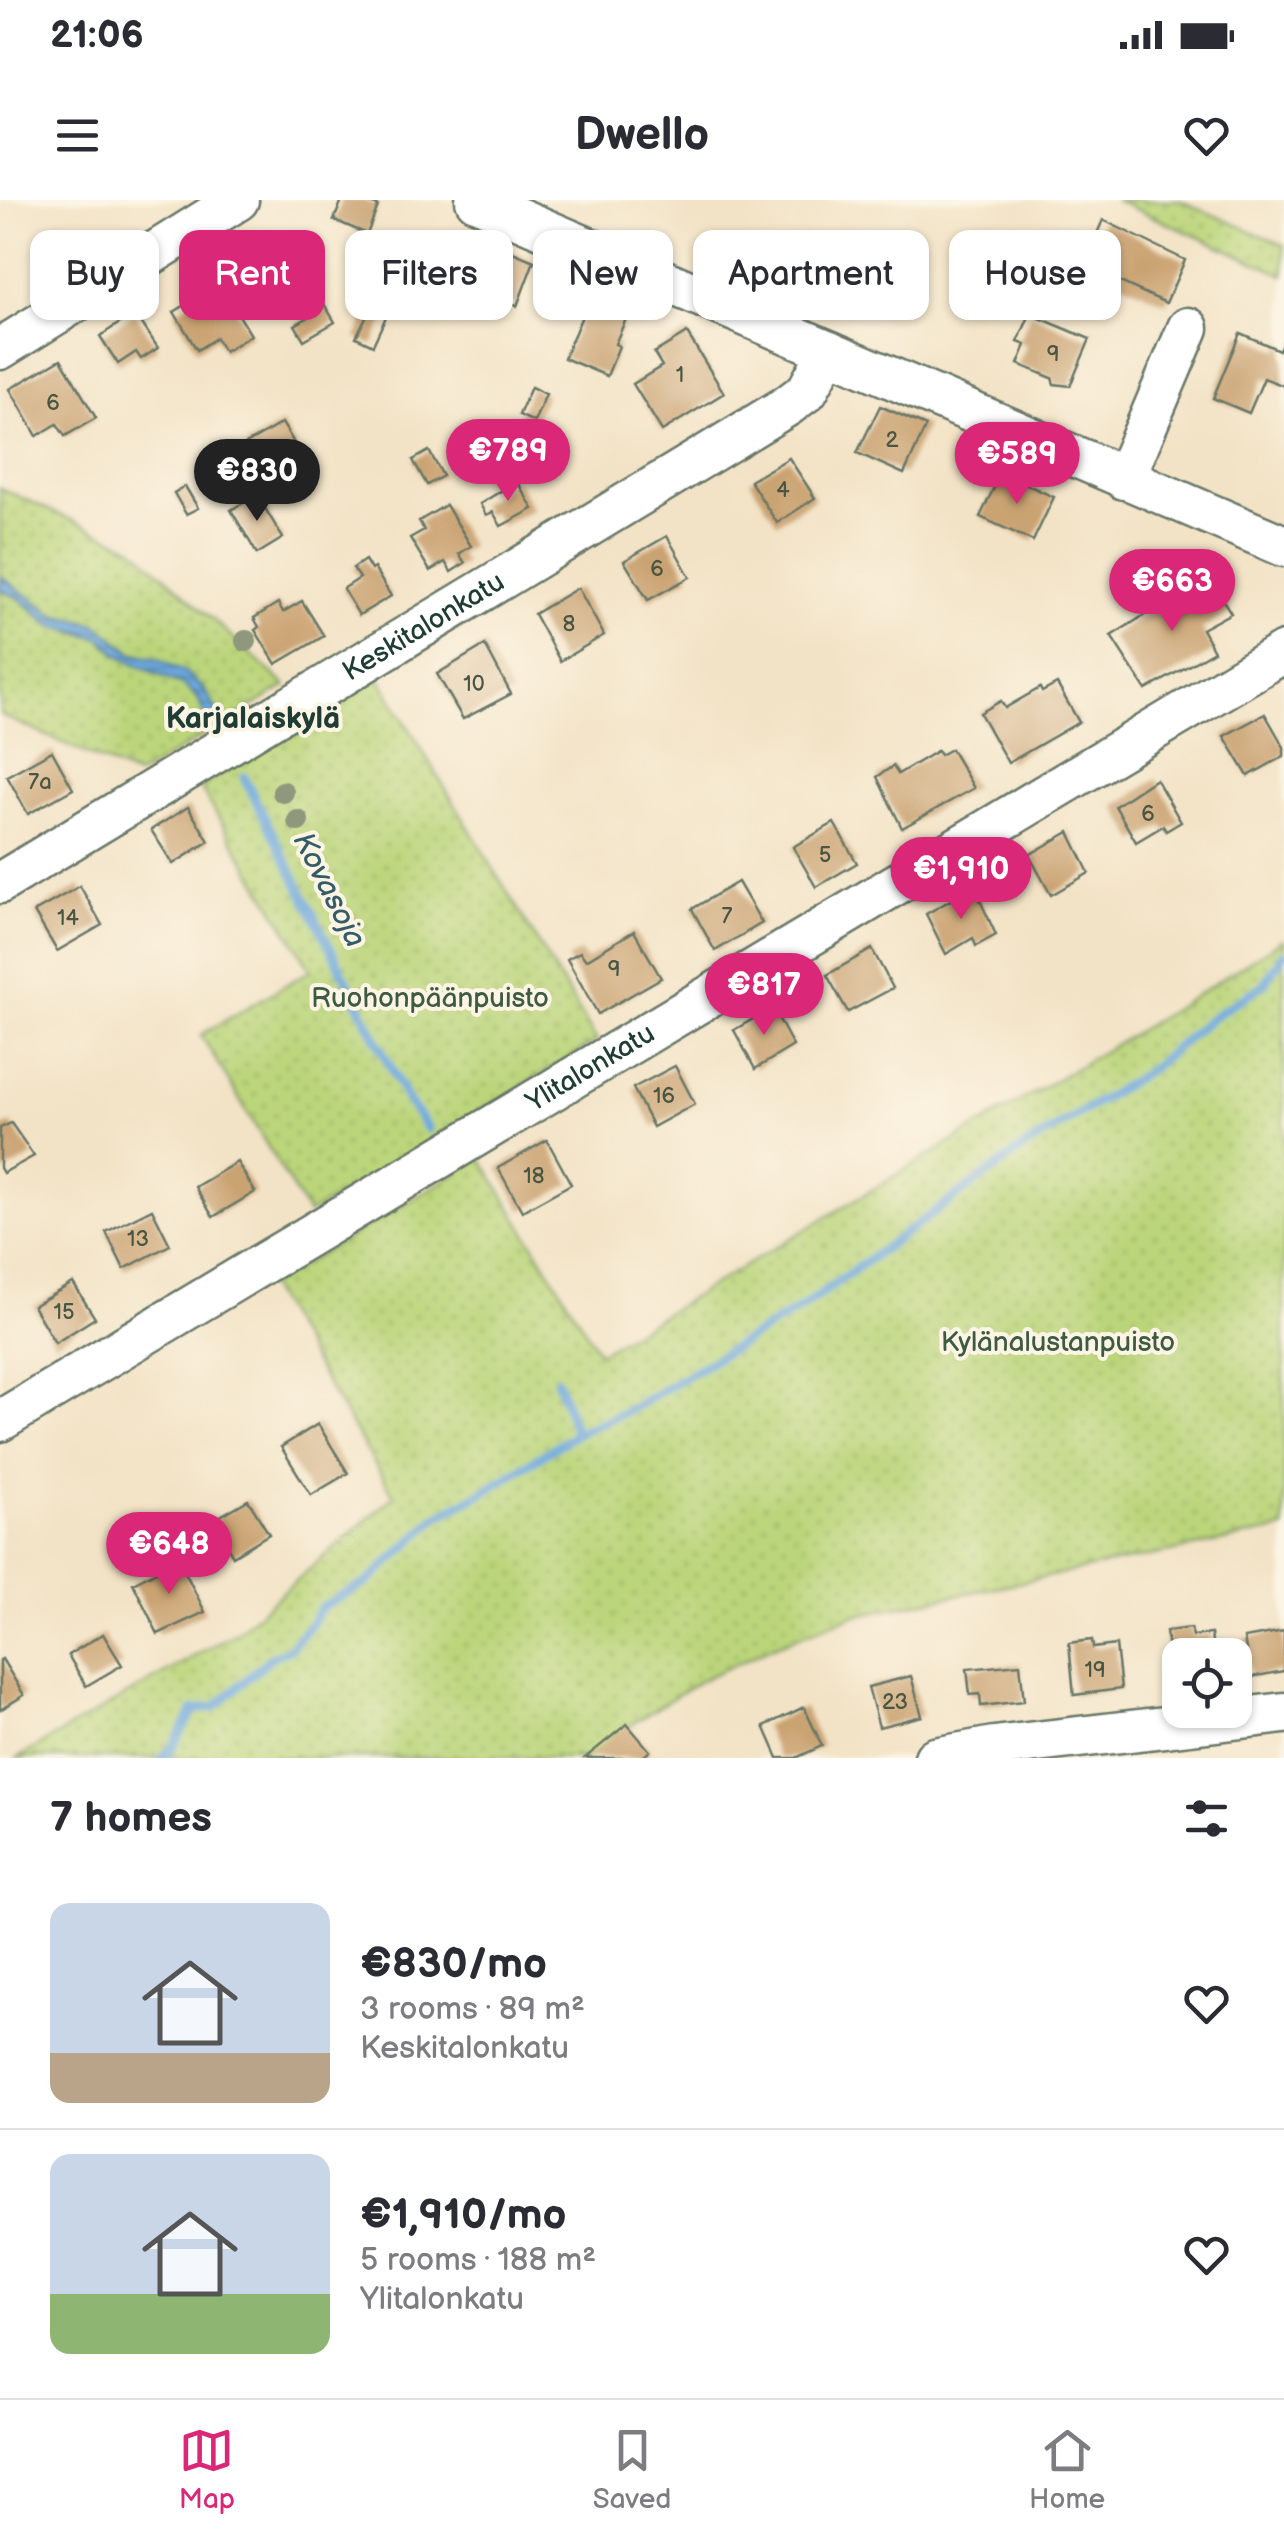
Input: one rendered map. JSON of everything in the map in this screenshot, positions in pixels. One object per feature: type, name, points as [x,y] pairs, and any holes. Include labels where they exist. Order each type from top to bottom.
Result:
[{"type":"street","points":[[0,349],[238,200]]},
{"type":"street","points":[[476,200],[1284,546]]},
{"type":"street","points":[[1124,479],[1188,328]]},
{"type":"street","name":"Keskitalonkatu","points":[[0,883],[786,406],[807,390],[829,350]]},
{"type":"street","name":"Ylitalonkatu","points":[[0,1421],[1284,652]]},
{"type":"street","points":[[935,1758],[994,1747],[1284,1713]]},
{"type":"green space","points":[[1115,200],[1179,200],[1284,245],[1284,275]]},
{"type":"green space","points":[[0,488],[134,548],[286,686],[137,776],[0,715]]},
{"type":"green space","name":"Ruohonpäänpuisto","points":[[379,678],[597,1041],[308,1214],[201,1035],[311,970],[200,787]]},
{"type":"green space","name":"Kylänalustanpuisto","points":[[1284,939],[1284,1529],[852,1616],[778,1644],[699,1681],[588,1758],[18,1758],[238,1631],[394,1496],[268,1286],[481,1158],[599,1353],[1181,1005]]},
{"type":"water","points":[[0,576],[54,614],[96,624],[131,652],[159,659],[185,672],[204,689],[219,714],[207,722],[198,698],[184,686],[122,658],[100,638],[52,626],[19,598],[0,590]]},
{"type":"building","points":[[342,200],[364,200],[378,206],[369,230],[358,230],[334,220]]},
{"type":"building","points":[[1103,220],[1185,260],[1166,303],[1121,282],[1121,230],[1099,230]]},
{"type":"building","points":[[513,252],[533,261],[517,306],[513,304]]},
{"type":"building","points":[[325,305],[335,322],[304,340],[295,325],[304,320],[325,320]]},
{"type":"building","points":[[179,309],[179,320],[242,320],[251,335],[224,352],[216,338],[197,350],[174,312]]},
{"type":"building","points":[[124,320],[140,320],[158,348],[141,359],[136,352],[118,364],[100,336]]},
{"type":"building","points":[[364,320],[384,320],[373,345],[356,337]]},
{"type":"building","points":[[580,320],[626,320],[607,376],[564,358]]},
{"type":"building","points":[[1027,320],[1044,320],[1090,339],[1070,386],[1054,384],[1052,378],[1018,364],[1026,345],[1018,342]]},
{"type":"building","points":[[687,333],[724,393],[662,431],[633,384],[662,366],[654,353]]},
{"type":"building","points":[[1240,333],[1279,350],[1284,339],[1284,386],[1264,378],[1249,413],[1213,398]]},
{"type":"building","points":[[61,359],[96,418],[65,436],[57,424],[37,436],[10,389]]},
{"type":"building","points":[[531,387],[546,394],[534,422],[519,415]]},
{"type":"building","points":[[880,406],[926,426],[904,474],[857,453]]},
{"type":"building","points":[[282,423],[296,446],[260,467],[246,444]]},
{"type":"building","points":[[429,451],[443,476],[427,485],[413,460]]},
{"type":"building","points":[[789,458],[815,498],[777,523],[750,481]]},
{"type":"building","points":[[1001,473],[1054,497],[1033,541],[980,517]]},
{"type":"building","points":[[517,481],[533,509],[501,526],[493,512],[486,515],[480,504]]},
{"type":"building","points":[[185,486],[198,508],[186,514],[174,493]]},
{"type":"building","points":[[257,495],[283,538],[257,554],[231,510]]},
{"type":"building","points":[[446,505],[471,546],[459,554],[465,563],[451,572],[445,562],[430,571],[410,538],[424,530],[419,521]]},
{"type":"building","points":[[667,536],[690,577],[648,600],[624,561]]},
{"type":"building","points":[[365,560],[391,596],[359,615],[343,589],[360,578],[353,568]]},
{"type":"building","points":[[1208,576],[1231,613],[1202,629],[1214,651],[1146,690],[1111,636]]},
{"type":"building","points":[[578,588],[604,635],[560,661],[534,614]]},
{"type":"building","points":[[302,601],[324,636],[276,664],[255,630],[259,627],[254,618],[278,603],[283,612]]},
{"type":"building","points":[[485,645],[511,694],[463,719],[437,674]]},
{"type":"building","points":[[1057,684],[1079,722],[1008,763],[980,713],[1001,701],[1005,708],[1040,688],[1042,692]]},
{"type":"building","points":[[1265,714],[1284,747],[1284,756],[1248,776],[1224,736]]},
{"type":"building","points":[[951,749],[974,788],[902,828],[877,777],[893,766],[898,774],[937,751],[940,755]]},
{"type":"building","points":[[52,751],[73,789],[28,814],[7,776]]},
{"type":"building","points":[[1156,779],[1181,822],[1166,831],[1163,826],[1136,842],[1115,806]]},
{"type":"building","points":[[188,807],[209,841],[173,864],[151,830]]},
{"type":"building","points":[[834,823],[857,863],[816,887],[793,847]]},
{"type":"building","points":[[1069,832],[1089,873],[1051,895],[1029,855]]},
{"type":"building","points":[[738,882],[762,923],[715,951],[692,909]]},
{"type":"building","points":[[80,886],[102,925],[57,951],[34,912]]},
{"type":"building","points":[[974,887],[996,935],[976,946],[973,938],[946,954],[926,914]]},
{"type":"building","points":[[634,931],[661,978],[598,1014],[567,959],[580,952],[586,960]]},
{"type":"building","points":[[872,949],[893,988],[848,1012],[827,975]]},
{"type":"building","points":[[773,1008],[793,1046],[755,1069],[734,1030]]},
{"type":"building","points":[[675,1066],[695,1104],[653,1127],[633,1088]]},
{"type":"building","points":[[11,1123],[34,1156],[3,1173],[0,1128]]},
{"type":"building","points":[[547,1140],[571,1184],[522,1211],[498,1168]]},
{"type":"building","points":[[237,1162],[255,1192],[213,1217],[195,1187]]},
{"type":"building","points":[[152,1209],[170,1245],[124,1269],[106,1232]]},
{"type":"building","points":[[73,1283],[95,1318],[55,1343],[33,1306]]},
{"type":"building","points":[[318,1424],[348,1473],[311,1495],[281,1447]]},
{"type":"building","points":[[248,1500],[269,1534],[233,1556],[212,1521]]},
{"type":"building","points":[[179,1560],[205,1612],[158,1634],[133,1583]]},
{"type":"building","points":[[1191,1628],[1193,1636],[1211,1634],[1212,1638],[1167,1638],[1166,1631]]},
{"type":"building","points":[[1284,1631],[1284,1671],[1252,1677],[1252,1638],[1244,1638]]},
{"type":"building","points":[[103,1634],[122,1665],[86,1686],[68,1655]]},
{"type":"building","points":[[1092,1640],[1093,1648],[1116,1645],[1121,1689],[1074,1695],[1069,1643]]},
{"type":"building","points":[[0,1660],[24,1695],[0,1710]]},
{"type":"building","points":[[1020,1664],[1024,1701],[981,1706],[980,1694],[970,1695],[967,1669]]},
{"type":"building","points":[[911,1676],[922,1716],[879,1727],[868,1687]]},
{"type":"building","points":[[804,1707],[822,1746],[796,1758],[778,1758],[764,1726]]},
{"type":"building","points":[[627,1724],[650,1751],[642,1758],[585,1758]]},
{"type":"waterway","name":"Kovasoja","points":[[244,777],[407,1100],[428,1129]]},
{"type":"waterway","points":[[162,1758],[194,1710],[215,1707],[271,1657],[289,1649],[321,1607],[367,1583],[437,1517],[804,1306],[1025,1147],[1148,1071],[1211,1018],[1263,985],[1284,954]]},
{"type":"waterway","points":[[557,1380],[576,1434]]},
{"type":"district","name":"Karjalaiskylä","points":[[253,719]]}]
